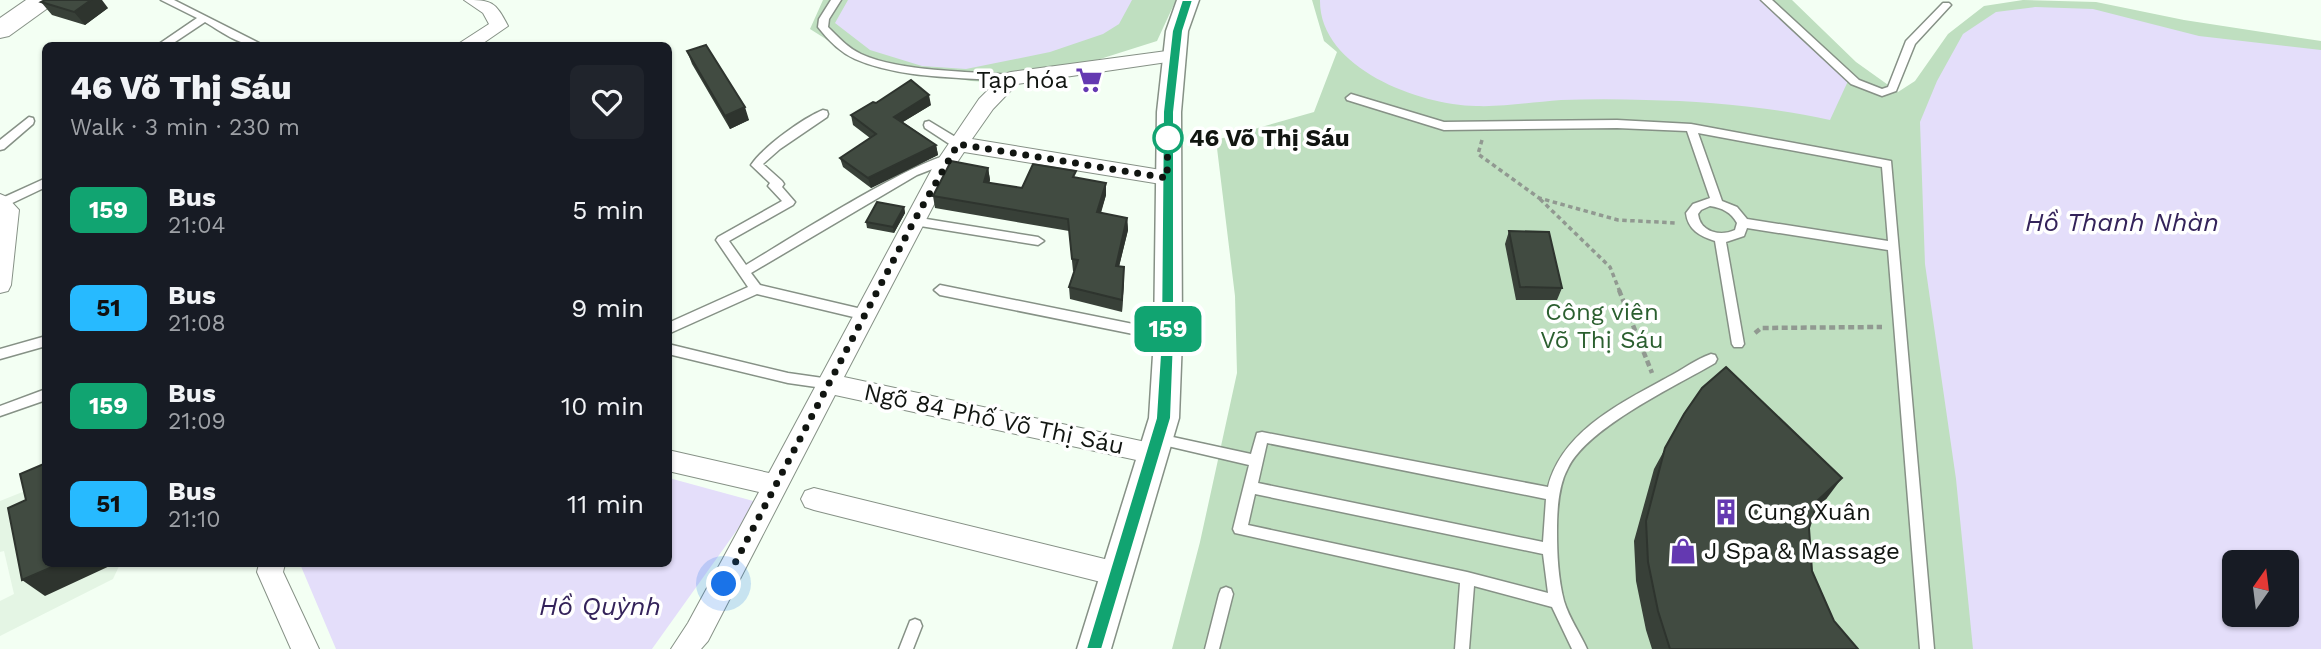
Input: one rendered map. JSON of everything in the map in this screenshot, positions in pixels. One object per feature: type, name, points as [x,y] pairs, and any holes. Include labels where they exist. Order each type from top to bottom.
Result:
[{"type":"main road","points":[[0,30],[43,0]]},
{"type":"street","points":[[471,42],[499,26],[491,9],[472,0]]},
{"type":"street","points":[[1094,649],[1157,447],[1167,390],[1168,112],[1177,31],[1188,0]]},
{"type":"street","points":[[685,649],[698,632],[777,486],[914,221],[954,151],[986,104],[1011,78],[1174,56]]},
{"type":"street","points":[[954,151],[1167,178]]},
{"type":"street","points":[[0,285],[8,210],[1,203]]},
{"type":"street","name":"Ngõ 84 Phố Võ Thị Sáu","points":[[830,384],[1157,447]]},
{"type":"street","points":[[672,461],[777,486]]},
{"type":"street","points":[[814,499],[1117,574]]},
{"type":"street","points":[[272,567],[271,572],[305,649]]},
{"type":"lane","points":[[166,0],[249,42]]},
{"type":"lane","points":[[835,0],[824,19],[823,27],[833,40],[861,58],[905,67],[1011,78]]},
{"type":"lane","points":[[1766,0],[1855,82],[1882,93],[1892,89],[1910,43],[1946,5]]},
{"type":"lane","points":[[166,42],[205,18]]},
{"type":"lane","points":[[1351,98],[1444,126],[1617,124],[1691,128],[1886,164],[1927,649]]},
{"type":"lane","points":[[756,289],[722,240],[789,202],[774,186],[778,184],[757,162],[766,152],[823,114]]},
{"type":"lane","points":[[0,146],[29,121]]},
{"type":"lane","points":[[745,271],[913,172],[954,151],[929,125]]},
{"type":"lane","points":[[1691,128],[1717,203]]},
{"type":"lane","points":[[1,203],[42,184]]},
{"type":"lane","points":[[1743,223],[1743,228],[1735,237],[1720,239],[1704,233],[1693,224],[1692,212],[1695,207],[1709,202],[1717,203],[1731,208],[1743,223],[1893,246]]},
{"type":"lane","points":[[914,221],[1038,241]]},
{"type":"lane","points":[[1720,239],[1738,344]]},
{"type":"lane","points":[[672,327],[756,289],[866,315]]},
{"type":"lane","points":[[940,290],[1143,331],[1168,339]]},
{"type":"lane","points":[[0,354],[42,342]]},
{"type":"lane","name":"Ngõ 84 Phố Võ Thị Sáu","points":[[672,350],[788,379],[830,384]]},
{"type":"lane","points":[[1580,649],[1557,602],[1548,549],[1552,494],[1566,456],[1602,422],[1712,359]]},
{"type":"lane","points":[[0,411],[42,395]]},
{"type":"lane","points":[[1552,494],[1262,437],[1240,528],[1467,578],[1557,602]]},
{"type":"lane","points":[[1157,447],[1257,461]]},
{"type":"lane","points":[[1250,487],[1548,549]]},
{"type":"lane","points":[[1462,649],[1467,578]]},
{"type":"lane","points":[[1212,649],[1226,594]]},
{"type":"lane","points":[[906,649],[915,626]]},
{"type":"path","points":[[1486,126],[1478,154],[1539,198],[1609,267],[1659,390]]},
{"type":"path","points":[[1539,198],[1618,220],[1693,224]]},
{"type":"path","points":[[1738,344],[1761,328],[1900,326]]},
{"type":"shaded area","points":[[42,484],[42,567],[119,567],[113,579],[0,636],[0,601],[14,594],[4,551],[0,552],[0,501]]},
{"type":"green space","points":[[823,0],[1176,0],[1157,41],[1021,84],[971,81],[864,63],[810,29]]},
{"type":"green space","name":"Công viên Võ Thị Sáu","points":[[1312,0],[1792,0],[1856,62],[1898,92],[1915,81],[1948,34],[1984,6],[2023,0],[2096,2],[2184,20],[2321,41],[2321,649],[1172,649],[1200,542],[1237,373],[1235,296],[1216,140],[1314,112],[1337,52],[1324,41]]},
{"type":"water","points":[[848,0],[1132,0],[1119,24],[1103,34],[1050,52],[966,69],[922,66],[870,50],[835,23]]},
{"type":"water","points":[[1320,0],[1764,0],[1848,81],[1830,120],[1761,108],[1669,101],[1614,99],[1487,106],[1453,104],[1401,90],[1354,63],[1336,45],[1324,24]]},
{"type":"water","name":"Hồ Thanh Nhàn","points":[[2035,7],[2093,9],[2199,36],[2321,50],[2321,649],[1973,649],[1956,479],[1925,264],[1920,122],[1937,81],[1963,34],[1996,12]]},
{"type":"water","name":"Hồ Quỳnh","points":[[672,479],[757,502],[652,649],[336,649],[301,567],[672,567]]},
{"type":"building","points":[[91,0],[74,12],[41,2]]},
{"type":"building","points":[[706,45],[745,107],[725,116],[687,51]]},
{"type":"building","points":[[911,80],[929,95],[894,117],[936,145],[868,178],[840,158],[876,134],[851,115],[873,102],[876,103]]},
{"type":"building","points":[[951,161],[988,168],[984,182],[1022,188],[1033,164],[1076,171],[1073,177],[1106,183],[1097,212],[1127,218],[1116,266],[1124,267],[1122,300],[1069,287],[1078,260],[1072,259],[1068,219],[933,196]]},
{"type":"building","points":[[877,202],[904,207],[893,227],[866,222]]},
{"type":"building","points":[[1509,231],[1549,232],[1562,288],[1520,287]]},
{"type":"building","name":"Cung Xuân","points":[[1726,367],[1842,478],[1818,500],[1809,528],[1812,571],[1834,621],[1858,649],[1670,649],[1658,611],[1648,562],[1646,521],[1665,448],[1702,388]]},
{"type":"building","points":[[42,465],[42,567],[52,567],[22,580],[8,508],[26,500],[20,474]]},
{"type":"bus line","name":"159","points":[[1094,649],[1164,418],[1168,339],[1168,112],[1177,31],[1188,0]]},
{"type":"place","name":"Tạp hóa","points":[[1089,80]]},
{"type":"place","name":"46 Võ Thị Sáu","points":[[1168,138]]},
{"type":"place","name":"Cung Xuân","points":[[1726,512]]},
{"type":"place","name":"J Spa & Massage","points":[[1683,551]]},
{"type":"route","points":[[724,584],[914,221],[958,144],[1167,178],[1168,134],[1168,138]]}]
